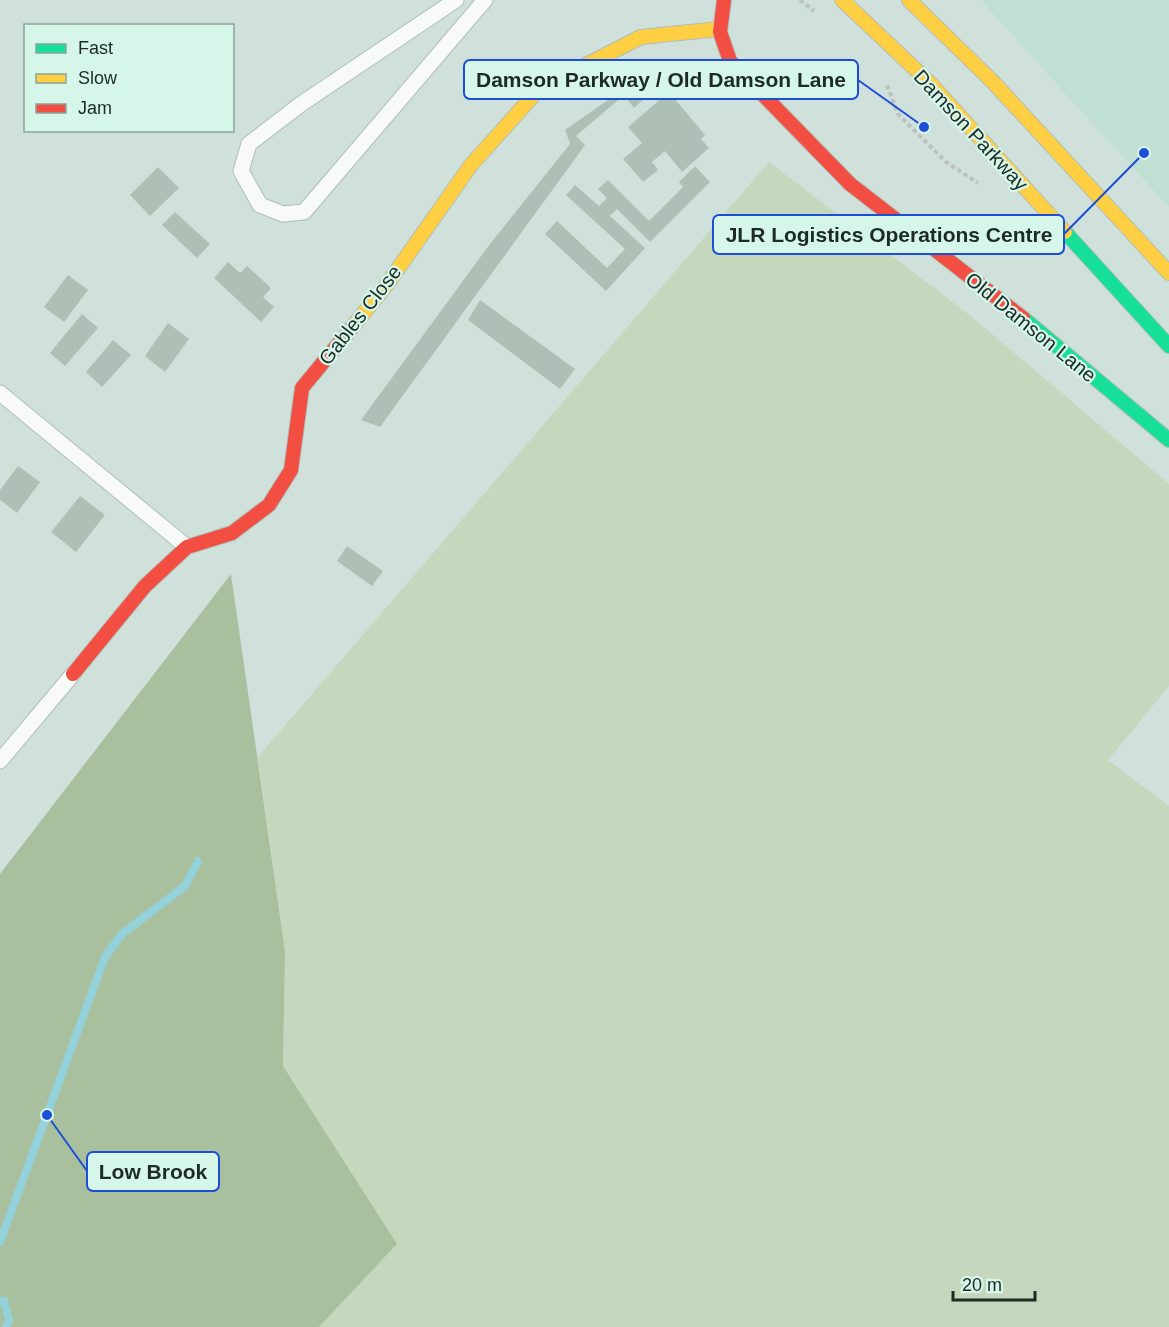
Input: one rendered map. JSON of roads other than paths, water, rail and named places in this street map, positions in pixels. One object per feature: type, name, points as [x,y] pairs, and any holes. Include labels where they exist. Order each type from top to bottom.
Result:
[{"type":"street","name":"Old Damson Lane","points":[[724,0],[719,29],[721,43],[730,61],[744,72],[850,184],[1041,332],[1169,440]]},
{"type":"street","name":"Damson Parkway","points":[[842,0],[930,83],[1169,346]]},
{"type":"street","points":[[909,0],[993,82],[1169,273]]},
{"type":"street","name":"Gables Close","points":[[74,674],[145,586],[187,547],[232,533],[269,505],[291,470],[302,388],[388,283],[471,165],[538,89],[641,37],[719,29]]},
{"type":"lane","points":[[456,0],[301,104],[249,144],[241,171],[260,205],[283,214],[304,212],[485,0]]},
{"type":"lane","points":[[0,393],[187,547]]},
{"type":"lane","points":[[0,761],[74,674]]},
{"type":"waterway","points":[[0,1242],[105,957],[122,934],[185,886],[198,861]]},
{"type":"waterway","points":[[0,1301],[4,1301],[9,1320],[6,1327]]},
{"type":"place","name":"Damson Parkway / Old Damson Lane","points":[[924,127]]},
{"type":"place","name":"JLR Logistics Operations Centre","points":[[1144,153]]},
{"type":"place","name":"Low Brook","points":[[47,1115]]}]
